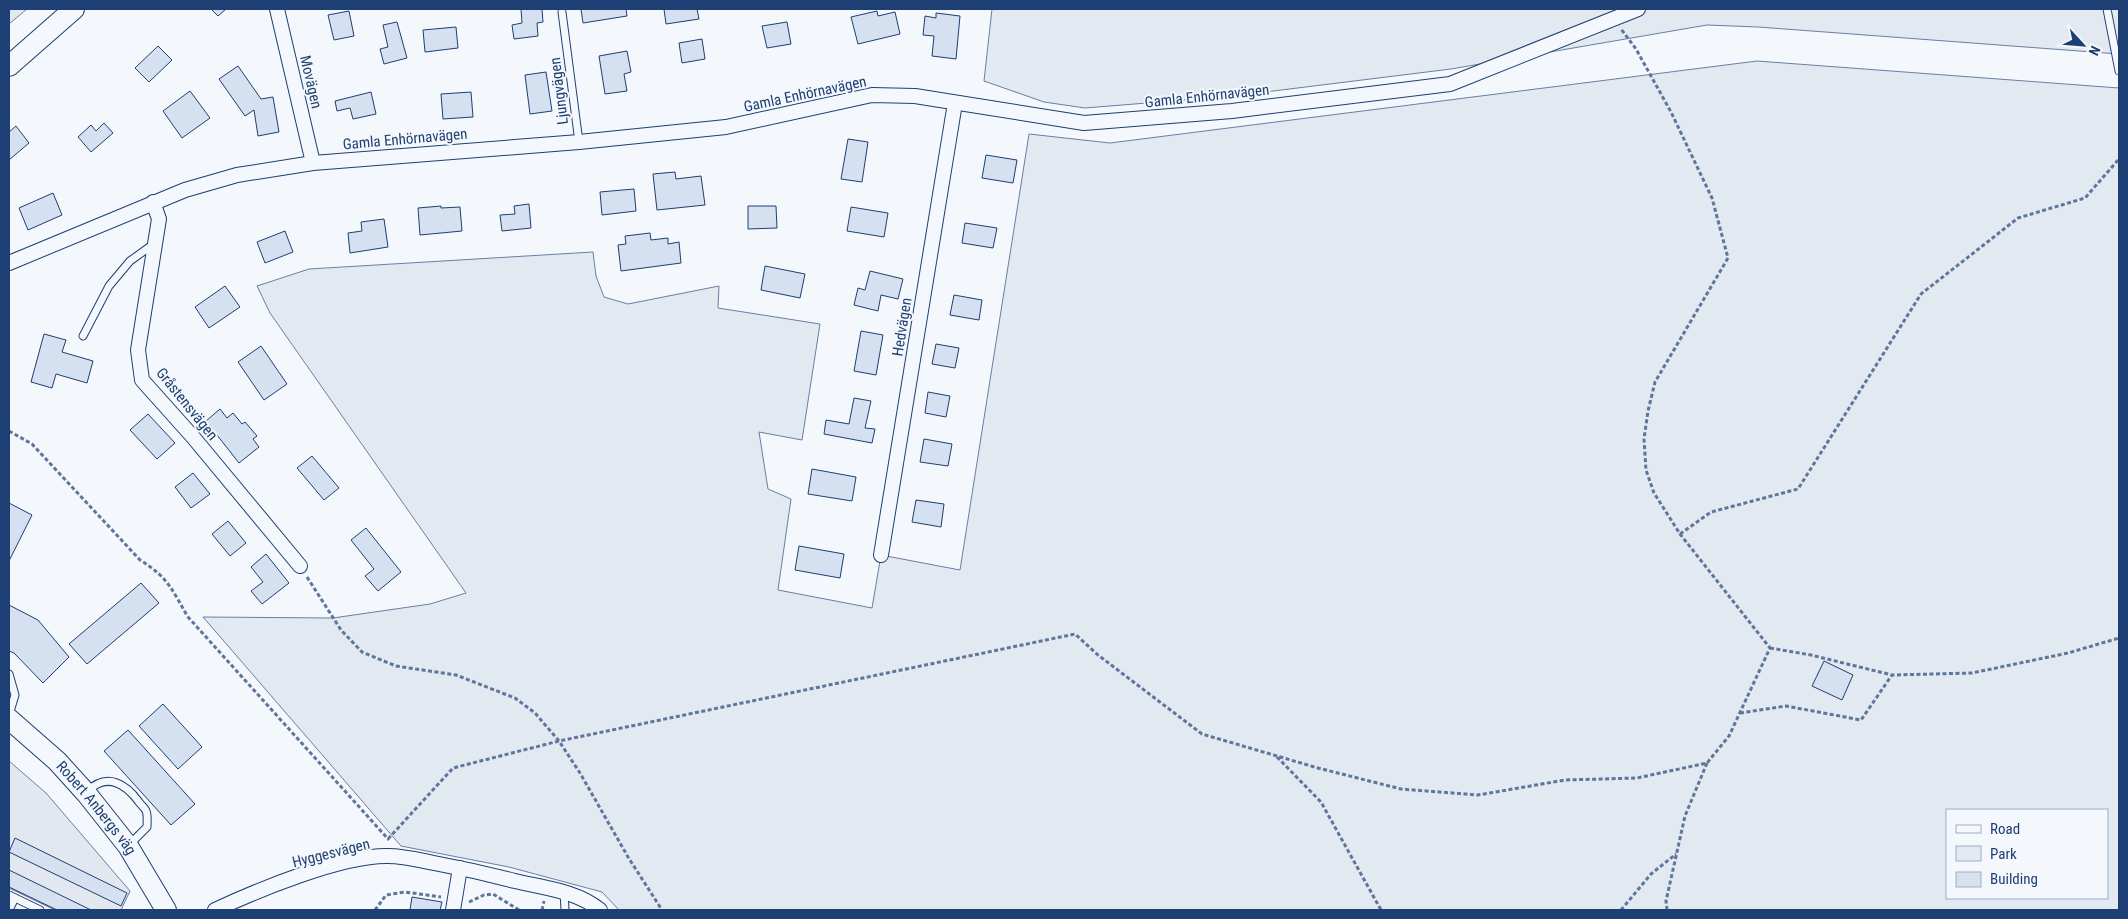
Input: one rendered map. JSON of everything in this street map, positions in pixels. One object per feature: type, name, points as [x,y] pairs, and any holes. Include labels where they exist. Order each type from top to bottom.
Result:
[{"type":"street","points":[[9,66],[74,9]]},
{"type":"street","name":"Movägen","points":[[277,9],[314,163]]},
{"type":"street","name":"Gamla Enhörnavägen","points":[[9,263],[153,202],[185,190],[237,175],[314,163],[579,142],[726,127],[872,95],[915,96],[1084,123],[1232,111],[1450,84],[1638,9]]},
{"type":"street","name":"Hedvägen","points":[[881,555],[955,103]]},
{"type":"street","name":"Gråstensvägen","points":[[153,202],[159,219],[138,350],[142,380],[193,437],[300,566]]},
{"type":"street","name":"Robert Anbergs väg","points":[[9,719],[57,761],[86,793],[128,846],[166,910]]},
{"type":"street","name":"Hyggesvägen","points":[[215,910],[261,890],[324,868],[353,861],[388,856],[460,868],[564,892],[582,897],[600,910]]},
{"type":"street","points":[[453,910],[460,868]]},
{"type":"lane","points":[[2107,9],[2119,71]]},
{"type":"lane","name":"Ljungvägen","points":[[562,12],[579,142]]},
{"type":"lane","points":[[84,336],[109,286],[130,262],[155,243]]},
{"type":"lane","points":[[9,674],[15,695],[9,715]]},
{"type":"lane","points":[[86,793],[95,784],[111,782],[118,782],[130,790],[147,812],[147,827],[128,846]]},
{"type":"lane","points":[[564,892],[565,910]]},
{"type":"lane","points":[[9,910],[12,897],[40,910]]},
{"type":"path","points":[[1614,18],[1636,49],[1671,112],[1712,198],[1728,258],[1655,382],[1648,410],[1644,439],[1646,470],[1654,493],[1680,534],[1770,648],[1811,655],[1892,675],[1972,673],[2068,653],[2119,638]]},
{"type":"path","points":[[1680,534],[1711,512],[1798,489],[1921,294],[2018,218],[2084,198],[2119,159]]},
{"type":"path","points":[[9,432],[32,444],[140,560],[168,581],[188,617],[388,839],[400,858]]},
{"type":"path","points":[[300,566],[341,630],[362,652],[396,666],[456,675],[515,698],[535,713],[558,741],[580,773],[628,858],[662,910]]},
{"type":"path","points":[[388,839],[453,768],[558,741],[1076,634],[1098,655],[1202,734],[1276,756],[1402,789],[1478,795],[1565,780],[1637,778],[1707,763]]},
{"type":"path","points":[[1667,910],[1666,901],[1685,816],[1707,763],[1730,736],[1770,648]]},
{"type":"path","points":[[1740,714],[1786,706],[1861,720],[1892,675]]},
{"type":"path","points":[[1276,756],[1321,802],[1382,910]]},
{"type":"path","points":[[1621,910],[1652,874],[1676,853]]},
{"type":"green space","points":[[9,9],[27,9],[9,24]]},
{"type":"green space","points":[[992,9],[2119,9],[2119,54],[1758,27],[1707,25],[1451,69],[1233,96],[1085,108],[1044,102],[984,81]]},
{"type":"green space","points":[[1757,61],[2119,88],[2119,910],[619,910],[602,892],[509,867],[401,846],[203,617],[333,618],[430,604],[466,593],[270,313],[257,286],[309,269],[593,252],[596,276],[604,297],[628,304],[719,286],[718,308],[820,324],[802,440],[759,432],[768,489],[791,499],[778,590],[872,608],[881,555],[960,570],[1029,134],[1110,143]]},
{"type":"shaded area","points":[[9,761],[46,793],[130,891],[121,910],[55,910],[9,888]]},
{"type":"building","points":[[211,9],[226,9],[218,16]]},
{"type":"building","points":[[521,9],[542,9],[543,22],[537,23],[538,36],[514,39],[512,25],[522,23]]},
{"type":"building","points":[[581,9],[626,9],[627,16],[583,23]]},
{"type":"building","points":[[664,9],[697,9],[699,19],[666,24]]},
{"type":"building","points":[[349,11],[354,36],[334,40],[328,15]]},
{"type":"building","points":[[877,11],[878,16],[895,12],[900,34],[858,44],[851,17]]},
{"type":"building","points":[[936,13],[960,16],[956,59],[932,56],[934,36],[923,35],[925,16],[936,18]]},
{"type":"building","points":[[397,22],[407,58],[384,64],[380,49],[388,47],[383,25]]},
{"type":"building","points":[[787,22],[791,44],[767,48],[762,26]]},
{"type":"building","points":[[456,27],[458,48],[425,52],[423,30]]},
{"type":"building","points":[[702,39],[705,59],[682,63],[679,43]]},
{"type":"building","points":[[158,46],[172,60],[149,82],[135,68]]},
{"type":"building","points":[[627,51],[631,72],[624,74],[627,91],[605,94],[599,56]]},
{"type":"building","points":[[238,66],[261,99],[273,97],[279,132],[258,136],[254,110],[245,116],[219,79]]},
{"type":"building","points":[[546,72],[552,111],[530,114],[525,75]]},
{"type":"building","points":[[190,91],[210,118],[182,138],[163,111]]},
{"type":"building","points":[[371,92],[376,114],[353,119],[350,108],[337,111],[335,101]]},
{"type":"building","points":[[471,92],[473,117],[443,119],[441,94]]},
{"type":"building","points":[[104,123],[113,133],[91,152],[78,137],[91,125],[96,131]]},
{"type":"building","points":[[16,126],[29,143],[9,160],[9,132]]},
{"type":"building","points":[[848,139],[868,142],[862,182],[841,179]]},
{"type":"building","points":[[986,155],[1017,160],[1013,183],[982,178]]},
{"type":"building","points":[[675,172],[676,179],[701,176],[705,205],[657,210],[653,174]]},
{"type":"building","points":[[634,189],[636,211],[602,215],[600,192]]},
{"type":"building","points":[[53,193],[62,215],[28,230],[19,208]]},
{"type":"building","points":[[529,204],[531,228],[502,231],[500,215],[515,214],[514,206]]},
{"type":"building","points":[[441,206],[441,208],[460,207],[462,231],[420,235],[418,208]]},
{"type":"building","points":[[748,206],[776,206],[777,228],[748,229]]},
{"type":"building","points":[[851,207],[888,213],[884,237],[847,231]]},
{"type":"building","points":[[384,219],[388,247],[350,253],[348,233],[362,231],[361,222]]},
{"type":"building","points":[[965,223],[997,228],[993,248],[962,243]]},
{"type":"building","points":[[285,231],[293,252],[265,263],[257,242]]},
{"type":"building","points":[[650,233],[651,240],[668,238],[668,244],[679,242],[681,263],[621,271],[618,245],[626,244],[625,236]]},
{"type":"building","points":[[765,266],[805,274],[800,298],[761,290]]},
{"type":"building","points":[[870,271],[903,279],[898,299],[881,295],[878,311],[854,305],[858,288],[865,290]]},
{"type":"building","points":[[225,286],[240,307],[209,328],[195,307]]},
{"type":"building","points":[[954,295],[982,300],[979,320],[950,315]]},
{"type":"building","points":[[861,331],[883,335],[876,375],[854,371]]},
{"type":"building","points":[[44,334],[66,340],[62,352],[93,361],[87,383],[56,374],[52,388],[31,382]]},
{"type":"building","points":[[936,344],[959,348],[955,368],[932,364]]},
{"type":"building","points":[[261,346],[287,384],[264,400],[238,362]]},
{"type":"building","points":[[928,392],[950,396],[946,417],[925,413]]},
{"type":"building","points":[[854,398],[871,401],[865,428],[875,429],[872,443],[824,434],[826,420],[849,424]]},
{"type":"building","points":[[220,409],[227,418],[233,413],[242,424],[245,422],[257,436],[253,439],[259,447],[239,463],[206,421]]},
{"type":"building","points":[[148,414],[175,443],[157,459],[130,430]]},
{"type":"building","points":[[924,439],[952,444],[948,466],[920,462]]},
{"type":"building","points":[[312,456],[339,488],[324,500],[297,468]]},
{"type":"building","points":[[812,469],[856,477],[852,501],[808,494]]},
{"type":"building","points":[[193,473],[210,494],[191,508],[175,487]]},
{"type":"building","points":[[916,500],[944,504],[941,527],[912,522]]},
{"type":"building","points":[[9,503],[32,515],[9,561]]},
{"type":"building","points":[[228,521],[246,543],[230,556],[212,534]]},
{"type":"building","points":[[366,528],[401,572],[378,591],[365,576],[374,569],[351,540]]},
{"type":"building","points":[[799,546],[844,554],[840,578],[795,570]]},
{"type":"building","points":[[266,554],[289,583],[262,604],[251,591],[263,582],[251,567]]},
{"type":"building","points":[[141,583],[159,603],[87,664],[69,644]]},
{"type":"building","points":[[9,605],[38,620],[69,657],[43,683],[14,653],[9,651]]},
{"type":"building","points":[[1824,661],[1853,675],[1842,700],[1812,686]]},
{"type":"building","points":[[163,704],[202,747],[178,769],[139,726]]},
{"type":"building","points":[[128,730],[195,804],[171,825],[104,751]]},
{"type":"building","points":[[15,838],[127,893],[121,906],[9,852]]},
{"type":"building","points":[[9,870],[91,910],[57,910],[9,887]]},
{"type":"building","points":[[412,897],[442,902],[440,910],[410,910]]}]
